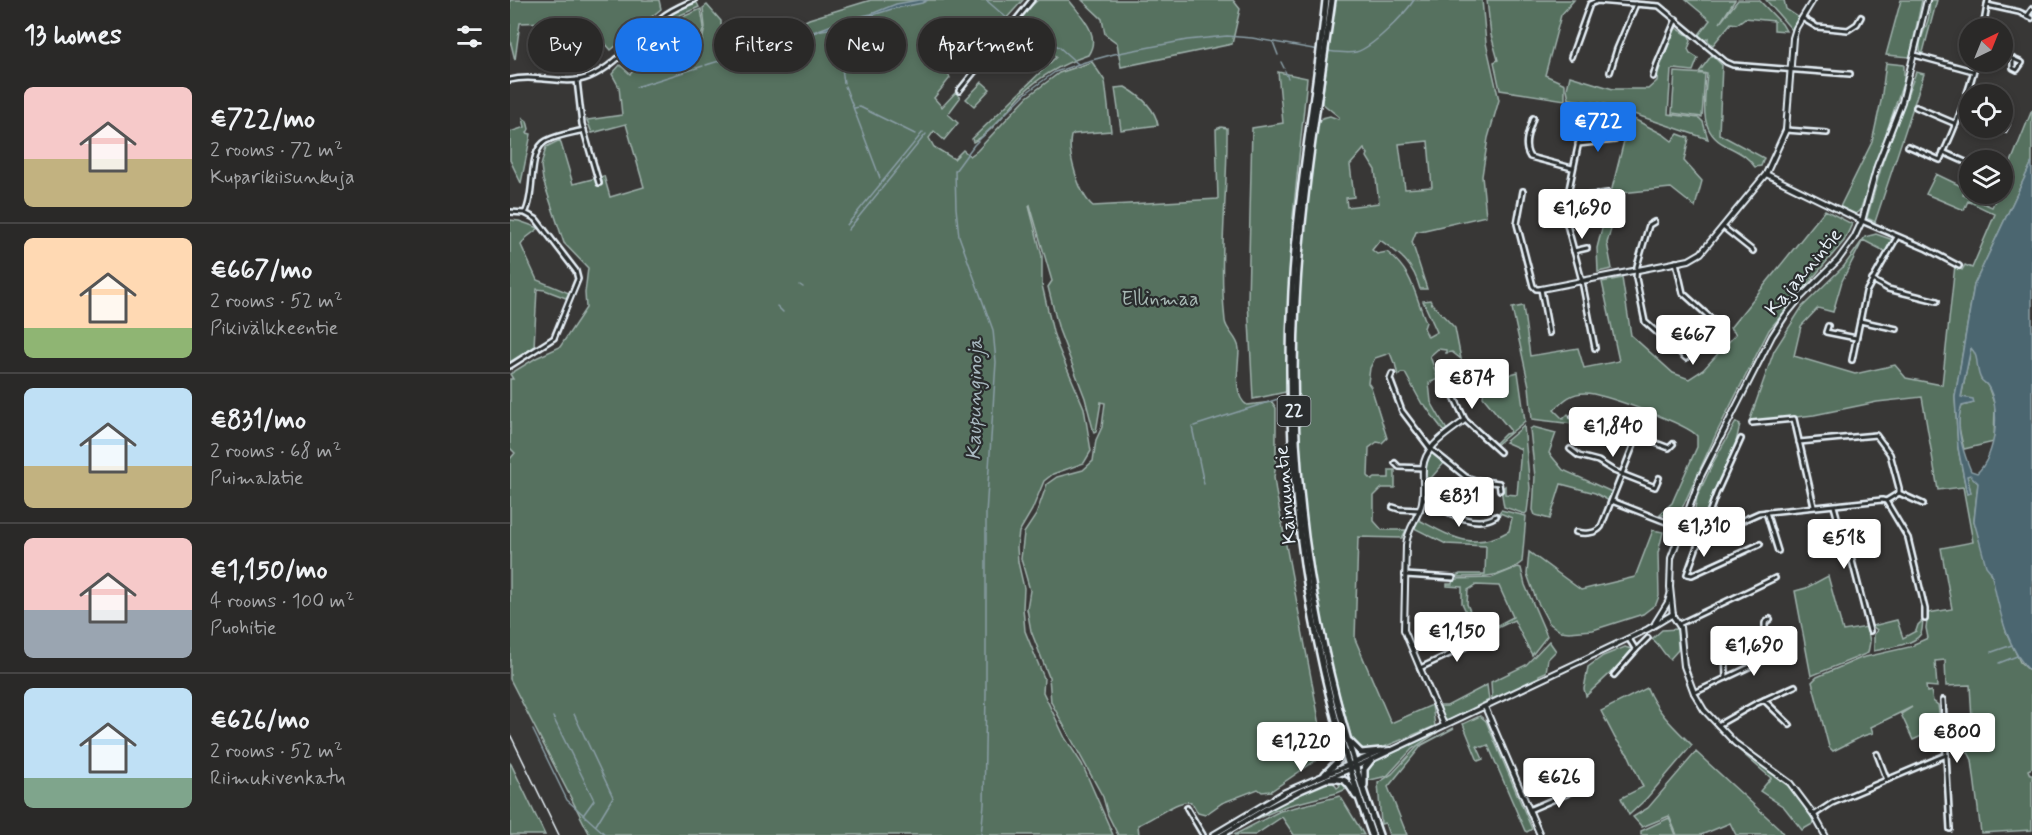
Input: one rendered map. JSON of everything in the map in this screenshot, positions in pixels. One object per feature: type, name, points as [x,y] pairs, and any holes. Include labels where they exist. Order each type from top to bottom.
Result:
[{"type":"highway","name":"Kainuuntie","points":[[1326,0],[1300,243],[1295,311],[1295,421],[1301,507],[1323,645],[1363,809],[1372,835]]},
{"type":"highway","name":"Kainuuntie","points":[[1323,44],[1332,0]]},
{"type":"highway","name":"Kainuuntie","points":[[1322,54],[1293,279],[1290,403],[1296,507],[1303,562],[1324,680],[1340,740],[1365,795],[1379,835]]},
{"type":"highway","points":[[1347,736],[1353,748],[1360,753],[1382,751]]},
{"type":"highway","points":[[1326,776],[1338,761],[1340,740]]},
{"type":"highway","points":[[1365,795],[1364,769],[1371,760]]},
{"type":"highway","points":[[1326,776],[1346,781],[1363,809]]},
{"type":"main road","points":[[1541,289],[1698,256],[1766,174],[1786,130],[1793,38],[1813,0]]},
{"type":"main road","name":"Kajaanintie","points":[[1664,609],[1670,595],[1671,558],[1700,478],[1772,336],[1799,299],[1838,260],[1854,238],[1862,221],[1877,166],[1902,102],[1927,0]]},
{"type":"main road","points":[[1766,174],[1862,221]]},
{"type":"main road","points":[[1444,725],[1404,630],[1406,540],[1423,499],[1423,468],[1426,456],[1430,448],[1465,420]]},
{"type":"main road","name":"Kajaanintie","points":[[1670,587],[1671,614]]},
{"type":"main road","points":[[1648,629],[1664,609],[1670,606],[1671,614]]},
{"type":"main road","points":[[1664,609],[1678,622],[1684,666],[1694,693],[1716,725],[1745,751],[1790,783],[1814,815],[1825,835]]},
{"type":"main road","points":[[1213,835],[1272,800],[1326,776],[1371,760],[1485,707],[1629,639],[1671,614]]},
{"type":"main road","points":[[1485,707],[1540,835]]},
{"type":"main road","points":[[1352,766],[1382,751],[1394,749]]},
{"type":"main road","points":[[1222,835],[1326,776]]},
{"type":"street","points":[[510,80],[528,77],[577,80],[599,72],[666,13],[694,0]]},
{"type":"street","points":[[959,91],[1032,0]]},
{"type":"street","points":[[1985,18],[1988,0]]},
{"type":"street","points":[[1571,57],[1592,2],[1636,4],[1659,6],[1726,62],[1733,65],[1850,74]]},
{"type":"street","points":[[1610,72],[1636,4]]},
{"type":"street","points":[[1987,5],[2019,12],[2032,18]]},
{"type":"street","points":[[2027,16],[2032,9]]},
{"type":"street","points":[[1802,18],[1817,27],[1848,30],[1857,24],[1861,17]]},
{"type":"street","points":[[1653,77],[1676,19]]},
{"type":"street","points":[[1914,55],[1959,67]]},
{"type":"street","points":[[577,80],[584,130],[599,183]]},
{"type":"street","points":[[1916,107],[1956,124]]},
{"type":"street","points":[[1533,118],[1526,152],[1530,157],[1572,168]]},
{"type":"street","points":[[1908,146],[1940,160],[1959,118]]},
{"type":"street","points":[[525,213],[530,202],[535,155],[539,147],[551,139],[584,130]]},
{"type":"street","points":[[1786,130],[1827,133]]},
{"type":"street","points":[[1581,132],[1565,199],[1565,219],[1582,281],[1595,348]]},
{"type":"street","points":[[1578,144],[1615,140]]},
{"type":"street","points":[[1943,152],[1959,159]]},
{"type":"street","points":[[1523,191],[1517,224],[1533,286],[1541,289],[1549,333]]},
{"type":"street","points":[[1565,199],[1608,193]]},
{"type":"street","points":[[510,212],[525,213],[536,219],[576,271],[578,279],[554,338],[510,366]]},
{"type":"street","points":[[1862,221],[1925,248],[1959,266]]},
{"type":"street","points":[[1654,222],[1649,225],[1636,270],[1645,322],[1686,358],[1715,322],[1683,294],[1676,262]]},
{"type":"street","points":[[1723,227],[1753,251]]},
{"type":"street","points":[[1852,360],[1866,292],[1897,237]]},
{"type":"street","points":[[1574,251],[1587,248]]},
{"type":"street","points":[[1872,280],[1888,289],[1937,301]]},
{"type":"street","points":[[1860,321],[1897,329]]},
{"type":"street","points":[[1828,326],[1826,332],[1856,338]]},
{"type":"street","points":[[1392,374],[1390,379],[1402,411],[1430,448],[1463,475],[1475,480],[1499,483],[1500,490]]},
{"type":"street","points":[[1444,375],[1465,420],[1500,452]]},
{"type":"street","points":[[1573,417],[1581,413],[1622,425],[1637,436],[1669,448],[1673,444]]},
{"type":"street","points":[[1752,423],[1794,419],[1814,506]]},
{"type":"street","points":[[1799,442],[1875,435],[1891,458],[1899,493]]},
{"type":"street","points":[[1576,532],[1581,534],[1598,531],[1602,526],[1637,436]]},
{"type":"street","points":[[1741,439],[1716,494],[1687,574],[1692,575],[1760,544]]},
{"type":"street","points":[[1570,449],[1579,456],[1598,461],[1622,475],[1655,487],[1659,478]]},
{"type":"street","points":[[1395,464],[1399,467],[1423,468]]},
{"type":"street","points":[[1612,501],[1701,536],[1707,536],[1759,513],[1886,501],[1899,493]]},
{"type":"street","points":[[1899,493],[1923,504]]},
{"type":"street","points":[[1423,499],[1465,519],[1485,520],[1496,516]]},
{"type":"street","points":[[1886,501],[1908,538],[1925,609],[1925,619]]},
{"type":"street","points":[[1834,506],[1840,528],[1846,537],[1870,631]]},
{"type":"street","points":[[1393,507],[1420,510]]},
{"type":"street","points":[[1766,512],[1778,551]]},
{"type":"street","points":[[1405,575],[1453,578]]},
{"type":"street","points":[[1678,622],[1775,578]]},
{"type":"street","points":[[1694,693],[1762,661],[1765,623],[1770,620]]},
{"type":"street","points":[[1420,668],[1484,638]]},
{"type":"street","points":[[1614,675],[1648,638]]},
{"type":"street","points":[[1629,639],[1636,650]]},
{"type":"street","points":[[1725,647],[1726,678]]},
{"type":"street","points":[[1716,725],[1795,686]]},
{"type":"street","points":[[1764,700],[1790,725]]},
{"type":"street","points":[[1943,700],[1950,829]]},
{"type":"street","points":[[1877,754],[1887,780]]},
{"type":"street","points":[[1814,815],[1832,803],[1946,755]]},
{"type":"street","points":[[1529,810],[1580,788]]},
{"type":"street","points":[[1188,808],[1203,835]]},
{"type":"green space","points":[[510,0],[659,0],[661,9],[650,18],[615,18],[615,47],[611,50],[603,41],[603,18],[528,18],[528,23],[520,23],[515,60],[510,40]]},
{"type":"green space","name":"Ellinmaa","points":[[871,0],[1023,0],[1007,18],[918,18],[918,72],[947,72],[950,78],[934,98],[942,107],[956,92],[960,98],[948,114],[958,123],[944,140],[934,131],[929,138],[934,147],[954,159],[963,150],[970,156],[1027,97],[1059,73],[1092,62],[1105,81],[1111,131],[1074,134],[1071,136],[1070,143],[1079,184],[1093,206],[1218,199],[1216,129],[1227,128],[1222,273],[1225,321],[1239,349],[1238,387],[1242,401],[1247,405],[1272,402],[1276,408],[1274,477],[1276,492],[1323,741],[1322,756],[1271,791],[1262,792],[1258,789],[1222,803],[1205,815],[1198,813],[1191,803],[1184,802],[1138,825],[1139,835],[1118,835],[1108,815],[1103,797],[1051,702],[1049,677],[1031,631],[1027,609],[1030,590],[1021,559],[1024,533],[1036,515],[1047,484],[1057,477],[1083,470],[1093,461],[1096,440],[1102,427],[1105,403],[1101,402],[1094,433],[1085,398],[1059,330],[1048,287],[1052,281],[1030,205],[1042,256],[1042,285],[1053,332],[1084,408],[1091,451],[1084,463],[1053,474],[1044,481],[1032,510],[1019,532],[1017,547],[1024,588],[1025,631],[1044,678],[1043,692],[1065,738],[1082,764],[1113,835],[590,835],[510,679],[510,459],[515,453],[510,448],[510,379],[513,379],[510,374],[560,347],[586,308],[588,268],[564,243],[543,180],[541,166],[546,147],[560,140],[573,184],[604,176],[610,197],[644,187],[626,124],[592,133],[587,120],[622,115],[619,87],[612,74],[615,71],[630,74],[632,72],[702,72],[702,41],[705,27],[703,8],[707,5],[718,18],[714,18],[714,72],[814,72],[812,18]]},
{"type":"green space","points":[[1038,0],[1069,0],[1084,19],[1091,33],[1092,48],[1088,55],[1055,70],[1055,18],[1021,18]]},
{"type":"green space","points":[[1082,0],[1233,0],[1240,9],[1232,44],[1121,67],[1117,43],[1105,34],[1102,19]]},
{"type":"green space","points":[[1334,0],[1482,0],[1486,43],[1499,100],[1488,138],[1482,176],[1486,216],[1416,232],[1412,242],[1427,289],[1420,289],[1410,266],[1380,240],[1372,250],[1377,254],[1387,252],[1408,275],[1426,322],[1424,328],[1428,337],[1437,332],[1423,301],[1430,300],[1455,328],[1461,359],[1452,352],[1446,353],[1446,350],[1438,349],[1430,356],[1438,379],[1429,383],[1431,402],[1447,430],[1445,432],[1422,404],[1405,373],[1398,376],[1390,353],[1375,358],[1370,368],[1368,383],[1387,438],[1382,443],[1377,442],[1369,448],[1368,476],[1372,480],[1389,478],[1389,470],[1395,470],[1395,488],[1382,488],[1374,496],[1374,521],[1382,530],[1406,530],[1402,538],[1358,537],[1355,639],[1391,723],[1432,705],[1435,726],[1372,752],[1359,748],[1351,736],[1331,667],[1310,566],[1300,487],[1296,368],[1298,303],[1305,226],[1317,125],[1322,118],[1330,116],[1338,119],[1339,117],[1322,103]],"holes":[[[1428,141],[1432,187],[1405,189],[1399,144]],[[1364,149],[1375,170],[1379,203],[1347,207],[1346,198],[1354,197],[1350,165]]]},
{"type":"green space","points":[[1487,0],[1574,0],[1561,15],[1545,75],[1565,84],[1565,100],[1500,90],[1494,62],[1498,60],[1491,35]]},
{"type":"green space","points":[[1686,0],[1735,0],[1720,23],[1738,0],[1759,0],[1786,31],[1774,30],[1774,21],[1745,18],[1737,24],[1731,23],[1713,45],[1708,38],[1704,41],[1698,36],[1710,20]]},
{"type":"green space","points":[[1766,0],[1784,0],[1786,9],[1798,17],[1792,30]]},
{"type":"green space","points":[[1901,0],[1922,0],[1910,57],[1886,55]]},
{"type":"green space","points":[[1930,0],[1937,0],[1922,56],[1920,46],[1928,21]]},
{"type":"green space","points":[[696,1],[699,7],[673,18],[665,18]]},
{"type":"green space","points":[[701,9],[704,27],[702,33],[702,18],[680,18]]},
{"type":"green space","points":[[1675,27],[1689,36],[1691,41],[1688,49],[1698,58],[1693,71],[1671,70],[1668,114],[1699,118],[1703,122],[1708,139],[1604,104],[1569,99],[1567,89],[1570,76],[1613,89],[1648,89],[1657,81]]},
{"type":"green space","points":[[1712,55],[1722,65],[1719,134],[1764,158],[1761,166],[1755,167],[1745,157],[1716,139],[1706,123],[1704,104],[1707,74],[1699,72]]},
{"type":"green space","points":[[1886,63],[1904,65],[1904,80],[1860,211],[1856,214],[1840,207],[1872,142]]},
{"type":"green space","points":[[1041,72],[1052,72],[1035,82],[980,138],[973,142],[972,139]]},
{"type":"green space","points":[[1278,72],[1307,78],[1292,226],[1286,392],[1253,399],[1248,301],[1252,128],[1283,123]]},
{"type":"green space","points":[[1675,72],[1705,74],[1702,117],[1672,113]]},
{"type":"green space","points":[[1916,72],[1924,74],[1875,222],[1867,218],[1883,161]]},
{"type":"green space","points":[[982,82],[990,89],[974,106],[966,99]]},
{"type":"green space","points":[[1125,87],[1146,103],[1154,113],[1158,125],[1121,130],[1115,88]]},
{"type":"green space","points":[[2032,110],[2032,162],[2013,202],[2013,157]]},
{"type":"green space","points":[[1630,117],[1672,141],[1678,134],[1689,138],[1684,161],[1702,181],[1695,207],[1671,188],[1621,193],[1607,243],[1612,269],[1598,272],[1597,248]]},
{"type":"green space","points":[[523,118],[527,121],[529,129],[527,133],[531,134],[521,183],[510,160],[510,132],[525,127]]},
{"type":"green space","points":[[1936,174],[1959,185],[1959,204],[1967,204],[1964,210],[1926,194]]},
{"type":"green space","points":[[1974,204],[1992,207],[1993,204],[2012,204],[1974,285],[1955,397],[1958,448],[1967,494],[1971,493],[1967,476],[1970,474],[1978,483],[1974,521],[1991,572],[2006,631],[2020,662],[2032,673],[2032,768],[2028,770],[2032,775],[2032,830],[1981,833],[1972,760],[1965,746],[1973,741],[1968,729],[1972,720],[1970,685],[1946,686],[1945,660],[1935,661],[1937,687],[1926,686],[1927,692],[1931,691],[1933,701],[1938,705],[1941,727],[1913,740],[1901,714],[1912,707],[1871,727],[1873,733],[1833,751],[1829,747],[1812,682],[1817,677],[1861,658],[1914,646],[1928,638],[1926,628],[1928,613],[1952,609],[1941,548],[1973,542],[1963,487],[1938,490],[1922,397],[1877,402],[1814,415],[1749,422],[1774,351],[1802,307],[1844,266],[1865,237],[1876,234],[1893,240],[1886,252],[1863,240],[1842,281],[1833,312],[1818,308],[1801,326],[1794,356],[1855,374],[1895,365],[1906,378],[1942,385],[1955,265],[1962,270],[1965,265],[1972,268],[1995,214]]},
{"type":"green space","points":[[1825,210],[1852,224],[1844,241],[1769,330],[1716,434],[1679,515],[1659,515],[1672,503],[1697,447],[1697,436],[1690,431],[1644,410],[1585,393],[1571,396],[1554,410],[1563,419],[1568,414],[1575,422],[1573,424],[1532,419],[1529,386],[1512,308],[1523,306],[1530,356],[1578,348],[1584,368],[1619,361],[1602,282],[1622,278],[1631,335],[1673,373],[1689,379],[1703,370],[1736,334],[1730,328]]},
{"type":"green space","points":[[510,220],[539,228],[521,245],[537,280],[569,293],[566,298],[537,289],[534,347],[510,362]]},
{"type":"green space","points":[[1971,348],[1976,353],[1981,379],[1988,386],[1995,406],[1994,442],[1964,449],[1959,417],[1962,406],[1973,403],[1961,398]]},
{"type":"green space","points":[[1518,372],[1525,421],[1495,446],[1510,430],[1483,397],[1484,389]]},
{"type":"green space","points":[[1736,422],[1740,424],[1735,447],[1717,485],[1701,529],[1694,530],[1692,527],[1697,497]]},
{"type":"green space","points":[[1524,426],[1530,488],[1525,514],[1504,507],[1501,489],[1505,486],[1505,494],[1517,495],[1521,449],[1505,442]]},
{"type":"green space","points":[[1533,427],[1556,433],[1549,453],[1563,470],[1612,492],[1609,501],[1595,493],[1561,484],[1550,519],[1535,515],[1533,510],[1535,477],[1530,429]]},
{"type":"green space","points":[[1431,452],[1445,462],[1431,478],[1425,478],[1426,461]]},
{"type":"green space","points":[[1501,510],[1526,516],[1522,562],[1498,574],[1453,577],[1460,574],[1485,574],[1486,546],[1446,544],[1414,528],[1419,520],[1452,536],[1473,541],[1484,540],[1509,531],[1512,518],[1500,513],[1498,519],[1496,517]]},
{"type":"green space","points":[[1653,530],[1663,532],[1658,553],[1659,596],[1656,604],[1643,614],[1593,630],[1560,631],[1549,623],[1536,599],[1527,574],[1529,552],[1581,590],[1635,577]]},
{"type":"green space","points":[[1518,567],[1521,568],[1525,585],[1547,636],[1532,655],[1514,620],[1485,634],[1482,630],[1494,627],[1513,617],[1499,586],[1476,585],[1468,590],[1467,604],[1478,629],[1476,633],[1462,603],[1462,587],[1447,586],[1447,584],[1452,584],[1453,579],[1491,578]]},
{"type":"green space","points":[[1828,576],[1843,631],[1867,627],[1870,642],[1868,653],[1811,676],[1795,591],[1806,588]]},
{"type":"green space","points":[[1897,620],[1903,638],[1916,631],[1923,620],[1920,635],[1906,644],[1874,651],[1874,635],[1877,630],[1872,626]]},
{"type":"green space","points":[[1677,629],[1678,650],[1670,659],[1652,639],[1662,630]]},
{"type":"green space","points":[[1549,641],[1556,651],[1548,659],[1546,672],[1492,699],[1491,682],[1526,665]]},
{"type":"green space","points":[[1625,647],[1631,649],[1630,652],[1586,696],[1584,689],[1588,667],[1603,656]]},
{"type":"green space","points":[[1487,685],[1489,700],[1448,721],[1443,718],[1440,706],[1447,706]]},
{"type":"green space","points":[[1647,688],[1661,712],[1692,745],[1646,799],[1629,815],[1621,798],[1643,787],[1629,756],[1615,738],[1601,711]]},
{"type":"green space","points":[[1480,716],[1486,721],[1532,829],[1527,832],[1488,745],[1477,746],[1483,759],[1478,761],[1463,724]]},
{"type":"green space","points":[[1454,728],[1422,745],[1388,787],[1407,835],[1389,835],[1385,823],[1381,824],[1378,783],[1392,774],[1417,747]]},
{"type":"green space","points":[[1438,732],[1412,749],[1387,776],[1366,781],[1366,769],[1370,764]]},
{"type":"green space","points":[[1733,745],[1790,785],[1816,822],[1802,830],[1784,807],[1760,791],[1771,778]]},
{"type":"green space","points":[[1696,752],[1784,835],[1736,835],[1730,823],[1701,835],[1677,835],[1669,816],[1642,827],[1633,817],[1648,808]]},
{"type":"green space","points":[[511,764],[545,835],[510,835]]},
{"type":"green space","points":[[1336,780],[1343,781],[1349,788],[1286,806],[1254,820],[1273,806],[1330,782],[1333,782],[1337,788],[1340,786]]},
{"type":"green space","points":[[1340,796],[1364,835],[1294,835],[1282,817],[1255,835],[1234,835],[1280,811]]},
{"type":"green space","points":[[1669,818],[1676,835],[1641,835],[1641,831]]},
{"type":"water","points":[[928,0],[864,18],[853,18],[871,14],[896,4]]},
{"type":"water","points":[[2032,162],[2032,673],[2015,652],[2009,639],[2000,613],[1991,572],[1986,566],[1974,521],[1978,483],[1970,475],[1967,476],[1971,493],[1967,494],[1958,448],[1955,397],[1974,285]],"holes":[[[1971,348],[1977,359],[1979,375],[1992,394],[1995,418],[1995,431],[1989,455],[1977,473],[1971,471],[1959,430],[1962,406],[1974,403],[1973,399],[1961,397]]]},
{"type":"waterway","points":[[986,0],[1007,18]]},
{"type":"waterway","name":"Kaupunginoja","points":[[1327,51],[1349,53],[1363,49],[1388,30],[1414,0]]},
{"type":"waterway","name":"Kaupunginoja","points":[[981,835],[984,804],[986,693],[986,514],[996,362],[993,330],[959,236],[955,171],[974,145],[1026,93],[1055,72],[1085,62],[1187,40],[1227,36],[1319,50]]},
{"type":"waterway","points":[[1273,42],[1278,55]]},
{"type":"waterway","points":[[1055,45],[1078,64]]},
{"type":"waterway","points":[[1281,62],[1284,68]]},
{"type":"waterway","points":[[706,65],[714,63]]},
{"type":"waterway","points":[[636,87],[703,66]]},
{"type":"waterway","points":[[1285,71],[1288,78]]},
{"type":"waterway","points":[[843,72],[844,83]]},
{"type":"waterway","points":[[845,86],[880,178]]},
{"type":"waterway","points":[[854,108],[860,107],[915,134]]},
{"type":"waterway","points":[[847,225],[923,132]]},
{"type":"waterway","points":[[848,230],[926,134]]},
{"type":"waterway","points":[[777,306],[783,312]]},
{"type":"waterway","points":[[1194,426],[1278,399]]},
{"type":"waterway","points":[[1192,427],[1204,484]]},
{"type":"waterway","points":[[1992,652],[2012,645]]},
{"type":"waterway","points":[[1999,663],[2017,656]]},
{"type":"waterway","points":[[574,714],[613,797],[596,825]]},
{"type":"waterway","points":[[553,717],[594,800],[584,814]]},
{"type":"waterway","points":[[533,730],[567,800],[606,835]]},
{"type":"railway","points":[[510,734],[559,835]]}]
